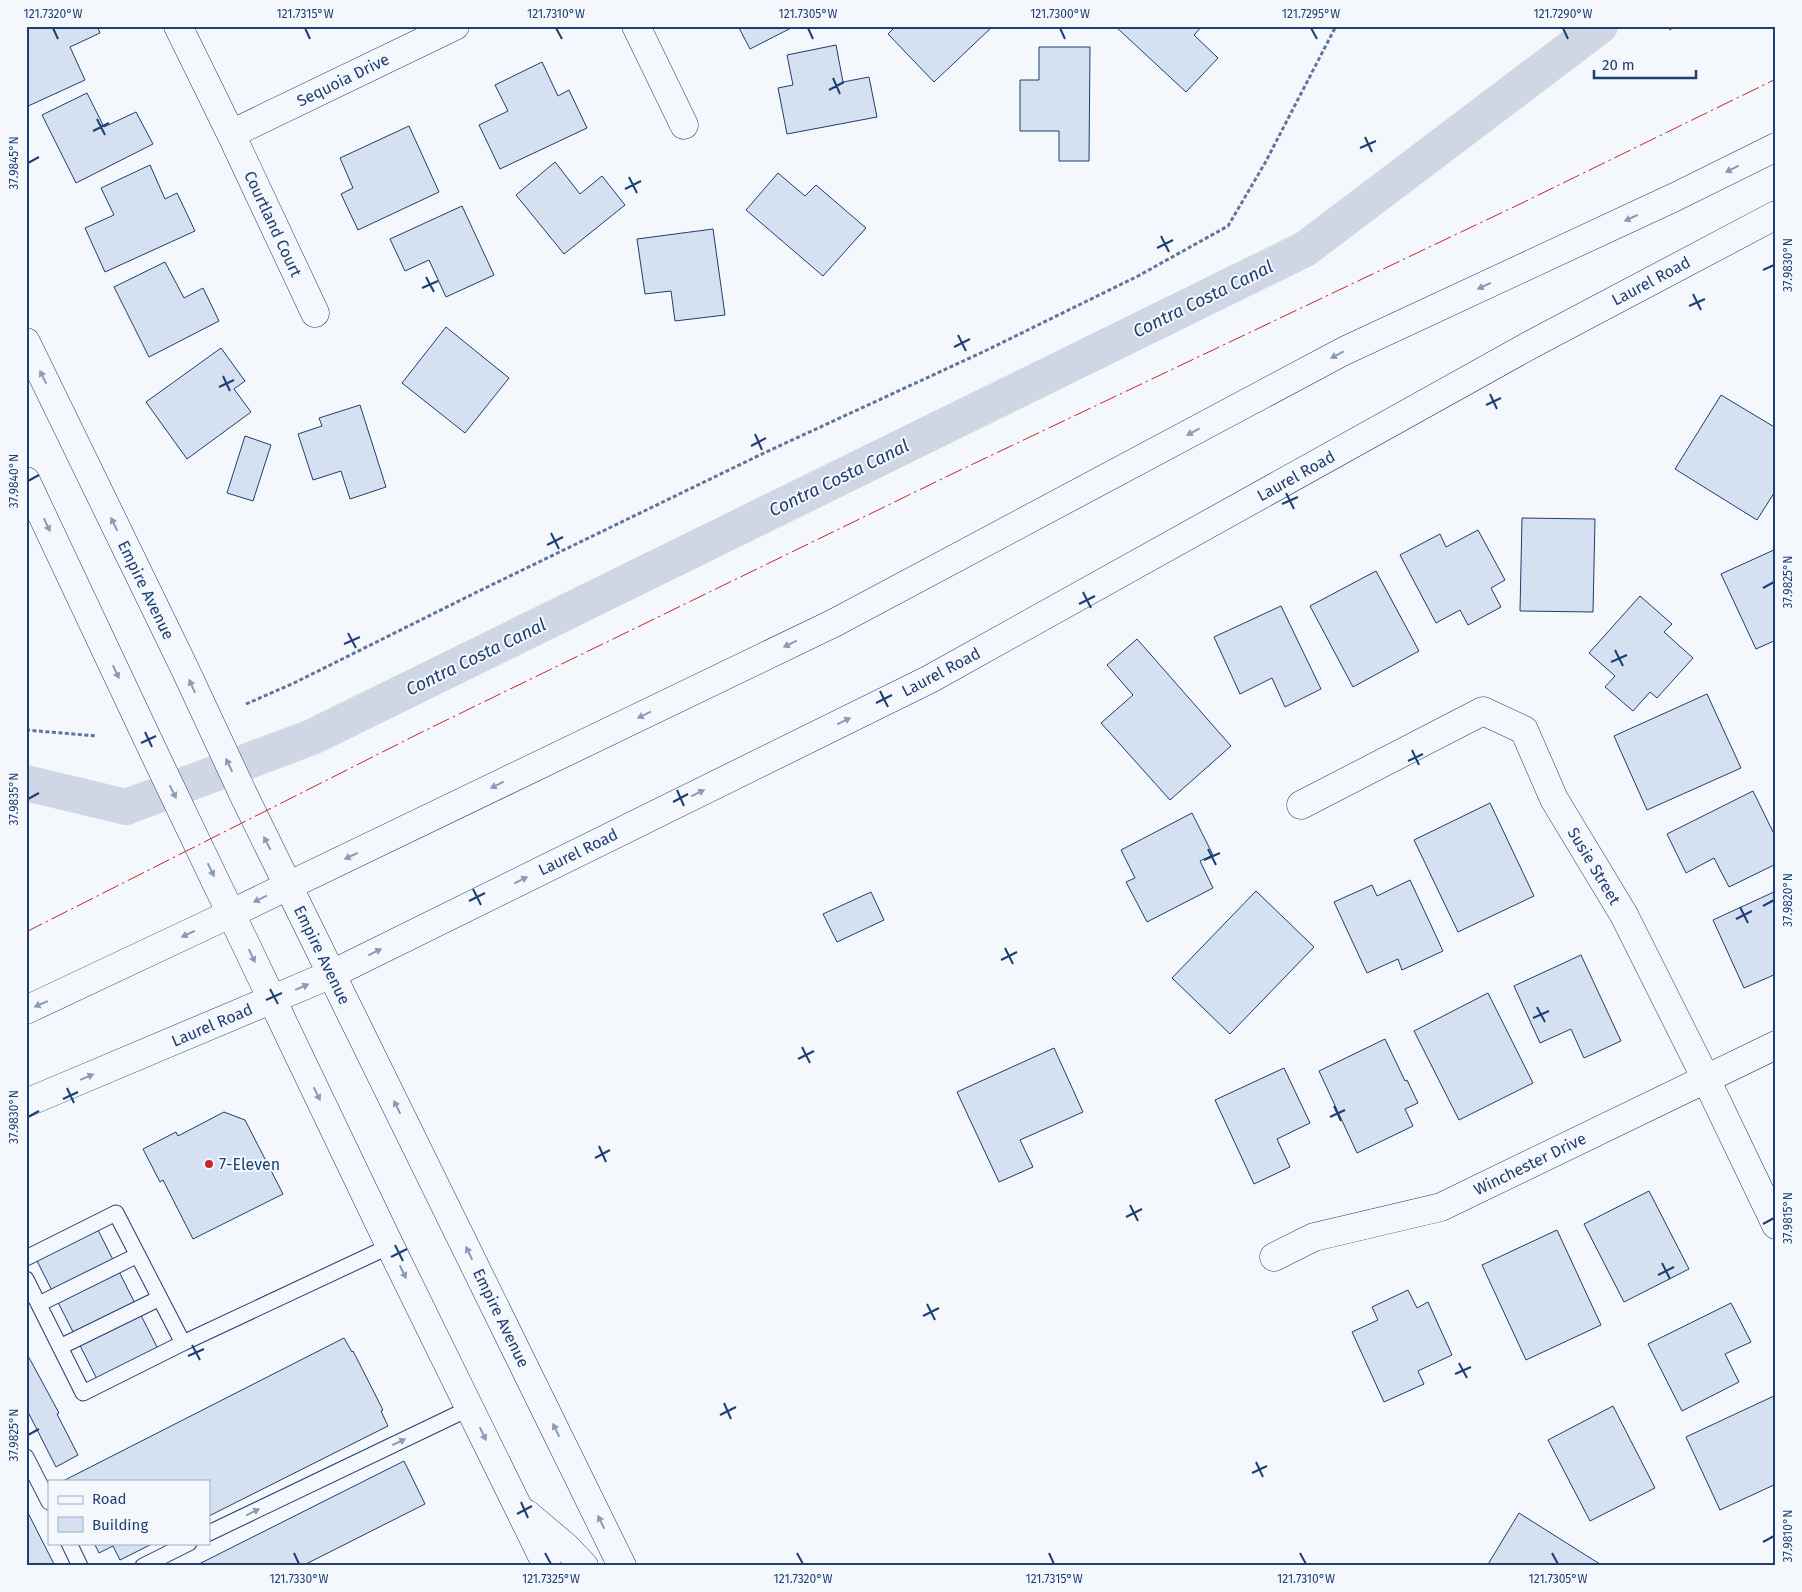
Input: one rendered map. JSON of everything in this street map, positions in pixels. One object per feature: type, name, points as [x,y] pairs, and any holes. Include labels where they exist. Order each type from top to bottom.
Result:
[{"type":"main road","name":"Courtland Court","points":[[178,26],[315,313]]},
{"type":"main road","name":"Sequoia Drive","points":[[231,134],[455,26]]},
{"type":"main road","points":[[636,26],[684,125]]},
{"type":"main road","points":[[26,1010],[289,886],[834,623],[1344,351],[1675,197],[1776,147]]},
{"type":"main road","name":"Laurel Road","points":[[26,1103],[332,974],[930,679],[1532,344],[1776,215]]},
{"type":"main road","name":"Empire Avenue","points":[[26,342],[184,667],[246,800],[622,1566]]},
{"type":"main road","points":[[26,481],[156,758],[232,913],[390,1246],[548,1566]]},
{"type":"main road","name":"Susie Street","points":[[1301,805],[1483,711],[1524,730],[1554,800],[1624,915],[1776,1225]]},
{"type":"main road","name":"Winchester Drive","points":[[1274,1257],[1314,1237],[1441,1207],[1776,1045]]},
{"type":"main road","points":[[520,1508],[566,1547],[584,1566]]},
{"type":"lane","points":[[26,1258],[116,1213],[183,1343]]},
{"type":"lane","points":[[26,1279],[83,1393],[183,1343],[390,1246]]},
{"type":"lane","points":[[39,1304],[138,1255]]},
{"type":"lane","points":[[60,1347],[160,1298]]},
{"type":"lane","points":[[210,1533],[470,1408]]},
{"type":"lane","points":[[26,1457],[48,1500]]},
{"type":"lane","points":[[69,1544],[80,1566]]},
{"type":"lane","points":[[143,1566],[187,1544]]},
{"type":"path","points":[[246,704],[294,683],[764,453],[994,347],[1138,276],[1228,226],[1265,163],[1336,26]]},
{"type":"path","points":[[26,730],[97,736]]},
{"type":"building","points":[[26,26],[97,26],[100,33],[70,47],[85,80],[26,107]]},
{"type":"building","points":[[738,26],[795,26],[750,49]]},
{"type":"building","points":[[896,26],[993,26],[934,82],[888,34]]},
{"type":"building","points":[[1115,26],[1202,26],[1194,35],[1218,58],[1186,92]]},
{"type":"building","points":[[836,45],[843,82],[869,77],[877,117],[787,134],[778,88],[793,85],[787,55]]},
{"type":"building","points":[[1039,47],[1090,47],[1089,161],[1059,161],[1059,131],[1020,131],[1020,80],[1039,80]]},
{"type":"building","points":[[542,62],[558,96],[569,90],[587,128],[500,169],[479,125],[508,111],[495,85]]},
{"type":"building","points":[[87,93],[104,127],[136,112],[153,144],[76,183],[42,115]]},
{"type":"building","points":[[409,126],[439,192],[358,230],[341,194],[353,188],[340,158]]},
{"type":"building","points":[[555,162],[580,194],[602,176],[625,205],[564,254],[516,195]]},
{"type":"building","points":[[150,165],[165,199],[177,193],[195,231],[105,272],[85,228],[114,215],[101,188]]},
{"type":"building","points":[[778,173],[805,196],[816,185],[866,228],[823,276],[746,210]]},
{"type":"building","points":[[462,206],[494,275],[446,297],[429,260],[405,271],[390,239]]},
{"type":"building","points":[[713,229],[725,315],[675,321],[671,291],[645,294],[637,239]]},
{"type":"building","points":[[165,262],[184,298],[203,288],[219,321],[149,357],[114,287]]},
{"type":"building","points":[[446,327],[509,378],[465,433],[402,383]]},
{"type":"building","points":[[221,348],[245,381],[234,389],[251,412],[187,459],[146,402]]},
{"type":"building","points":[[1721,395],[1776,428],[1776,490],[1757,520],[1675,469]]},
{"type":"building","points":[[360,405],[386,487],[350,499],[341,471],[313,480],[298,434],[322,426],[319,418]]},
{"type":"building","points":[[245,436],[271,445],[253,501],[227,493]]},
{"type":"building","points":[[1522,518],[1595,519],[1593,612],[1520,611]]},
{"type":"building","points":[[1478,530],[1505,580],[1491,588],[1501,607],[1468,625],[1460,610],[1436,623],[1400,555],[1440,534],[1446,547]]},
{"type":"building","points":[[1776,549],[1776,640],[1756,649],[1721,574]]},
{"type":"building","points":[[1376,571],[1419,651],[1353,687],[1310,606]]},
{"type":"building","points":[[1640,596],[1672,624],[1664,632],[1693,658],[1657,698],[1650,692],[1633,711],[1605,687],[1615,676],[1589,653]]},
{"type":"building","points":[[1281,606],[1321,689],[1285,707],[1272,678],[1240,694],[1214,637]]},
{"type":"building","points":[[1137,639],[1231,746],[1170,800],[1101,723],[1133,695],[1107,665]]},
{"type":"building","points":[[1707,694],[1741,768],[1647,810],[1614,736]]},
{"type":"building","points":[[1753,791],[1776,838],[1776,864],[1729,887],[1714,858],[1686,873],[1667,834]]},
{"type":"building","points":[[1490,803],[1534,896],[1458,932],[1414,840]]},
{"type":"building","points":[[1192,813],[1213,855],[1200,861],[1213,888],[1147,922],[1126,882],[1135,878],[1121,850]]},
{"type":"building","points":[[1410,880],[1443,951],[1402,970],[1398,959],[1367,973],[1334,902],[1372,885],[1377,896]]},
{"type":"building","points":[[1256,891],[1314,947],[1230,1034],[1172,978]]},
{"type":"building","points":[[1776,891],[1776,974],[1744,988],[1713,920]]},
{"type":"building","points":[[871,892],[884,920],[837,942],[823,914]]},
{"type":"building","points":[[1581,955],[1621,1041],[1584,1058],[1571,1029],[1540,1043],[1514,986]]},
{"type":"building","points":[[1488,993],[1533,1083],[1459,1120],[1414,1031]]},
{"type":"building","points":[[1385,1039],[1418,1103],[1405,1109],[1413,1126],[1357,1153],[1319,1071]]},
{"type":"building","points":[[1054,1048],[1083,1112],[1020,1140],[1033,1167],[999,1182],[957,1092]]},
{"type":"building","points":[[1284,1068],[1310,1123],[1277,1139],[1290,1167],[1254,1184],[1215,1100]]},
{"type":"building","name":"7-Eleven","points":[[224,1112],[245,1120],[283,1194],[193,1239],[163,1180],[160,1182],[143,1149],[176,1132],[178,1136]]},
{"type":"building","points":[[1649,1191],[1689,1269],[1624,1302],[1584,1224]]},
{"type":"building","points":[[97,1228],[159,1351],[98,1381],[36,1259]]},
{"type":"building","points":[[1557,1230],[1601,1325],[1526,1360],[1482,1265]]},
{"type":"building","points":[[1408,1290],[1417,1308],[1428,1302],[1452,1355],[1418,1371],[1424,1384],[1384,1402],[1352,1332],[1378,1320],[1372,1307]]},
{"type":"building","points":[[1731,1303],[1751,1342],[1725,1354],[1739,1382],[1682,1411],[1648,1344]]},
{"type":"building","points":[[344,1338],[353,1351],[383,1410],[381,1411],[388,1426],[210,1515],[210,1480],[65,1480]]},
{"type":"building","points":[[26,1352],[59,1413],[57,1414],[78,1455],[56,1467],[26,1408]]},
{"type":"building","points":[[1776,1395],[1776,1484],[1720,1510],[1686,1437]]},
{"type":"building","points":[[1613,1406],[1655,1488],[1590,1521],[1548,1440]]},
{"type":"building","points":[[404,1461],[425,1504],[302,1566],[195,1566]]},
{"type":"building","points":[[26,1509],[55,1566],[26,1566]]},
{"type":"building","points":[[1519,1513],[1603,1566],[1487,1566]]},
{"type":"building","points":[[94,1544],[152,1544],[120,1560],[113,1546],[99,1553]]},
{"type":"waterway","name":"Contra Costa Canal","points":[[26,783],[126,807],[312,737],[1305,249],[1600,26]]},
{"type":"power","points":[[1669,30],[1678,26]]},
{"type":"power","points":[[26,932],[424,731],[952,474],[1520,204],[1776,79]]},
{"type":"place","name":"7-Eleven","points":[[209,1164]]}]
